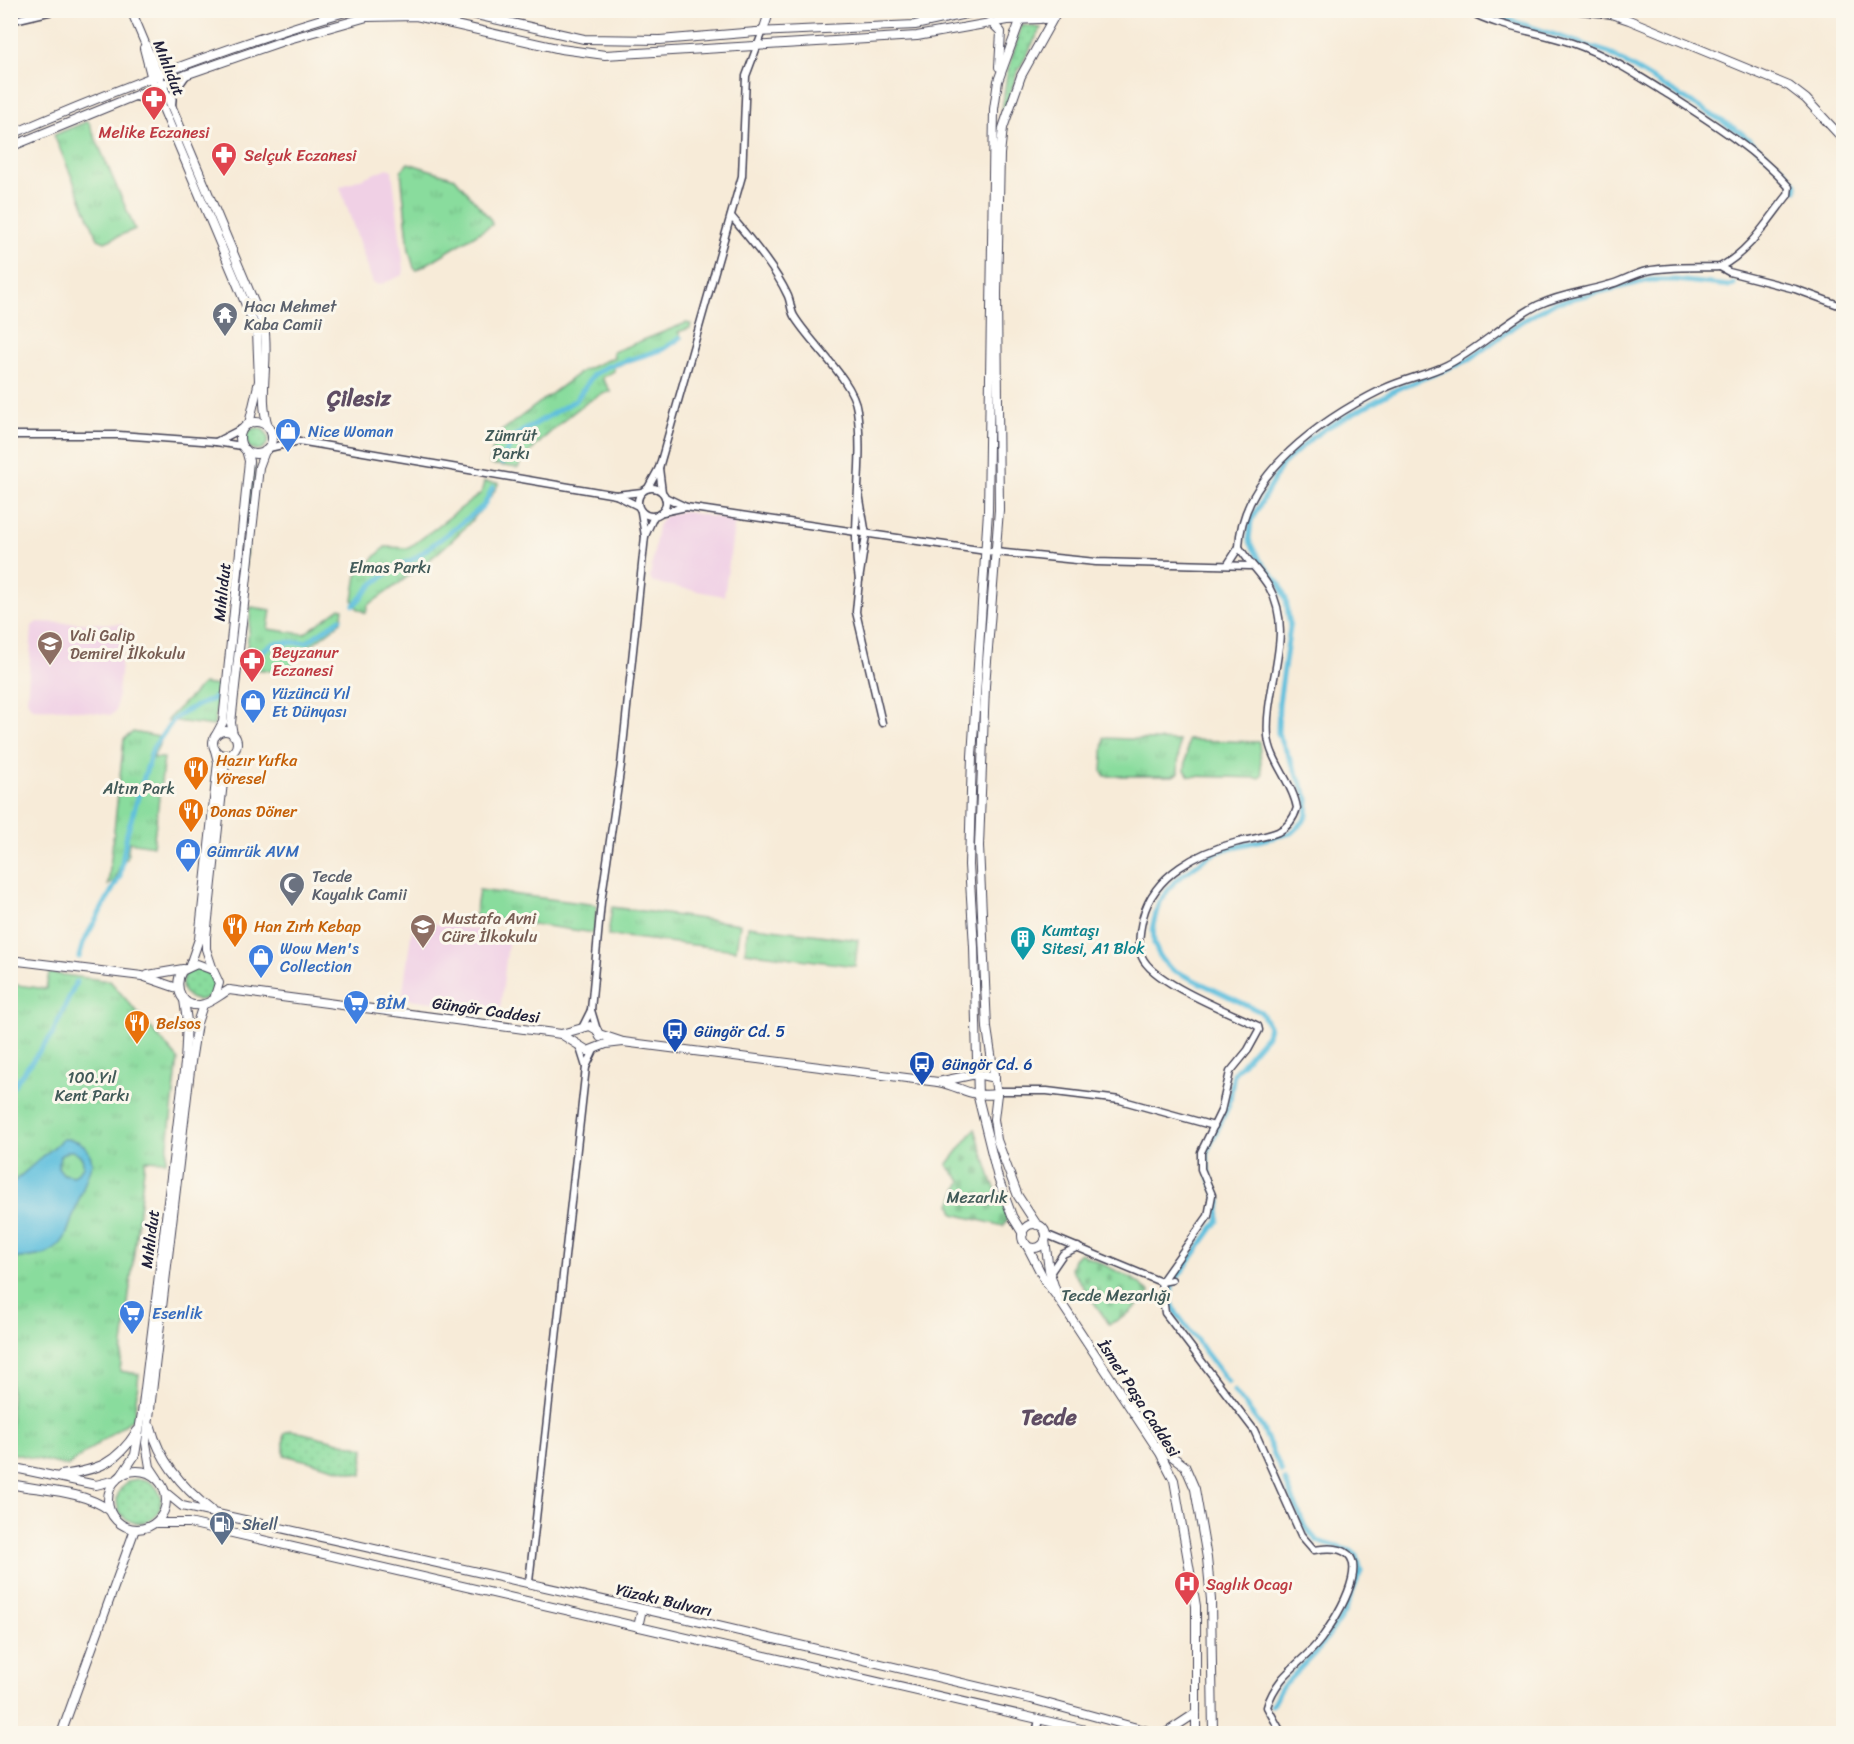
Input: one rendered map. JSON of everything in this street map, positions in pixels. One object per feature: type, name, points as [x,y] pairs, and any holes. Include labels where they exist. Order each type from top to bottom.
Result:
[{"type":"main road","name":"Mıhlıdut","points":[[131,10],[158,86],[163,108],[257,331],[259,381],[247,425]]},
{"type":"main road","points":[[10,135],[155,77],[352,10]]},
{"type":"main road","points":[[454,10],[584,39],[660,40],[915,24],[984,10]]},
{"type":"main road","points":[[763,32],[770,10]]},
{"type":"main road","points":[[1030,10],[1040,19]]},
{"type":"main road","points":[[1578,10],[1611,14],[1629,20],[1789,86],[1806,99],[1844,140]]},
{"type":"main road","points":[[10,147],[187,75],[290,39],[367,17],[416,16],[585,54],[641,54],[917,36],[1022,14],[1040,19],[1056,13]]},
{"type":"main road","points":[[1056,13],[1021,76],[1003,128],[1000,154],[997,294],[999,510],[982,721],[979,846],[987,1028],[997,1093],[994,1119],[1000,1152],[1018,1196],[1045,1237],[1050,1274],[1058,1298]]},
{"type":"main road","points":[[998,81],[1022,14]]},
{"type":"main road","points":[[991,22],[1001,32],[1002,40],[992,150],[986,551],[973,733],[969,865],[974,947],[976,1074],[978,1097],[1001,1187],[1012,1216],[1048,1287],[1058,1298]]},
{"type":"main road","name":"Mıhlıdut","points":[[158,86],[172,111],[264,326],[267,346],[264,408],[268,426]]},
{"type":"main road","points":[[260,422],[268,426],[272,438],[267,450],[255,454],[244,448],[240,436],[247,425],[260,422]]},
{"type":"main road","name":"Mıhlıdut","points":[[216,735],[223,722],[249,461],[244,448]]},
{"type":"main road","name":"Mıhlıdut","points":[[233,735],[231,723],[259,467],[267,450]]},
{"type":"main road","points":[[226,732],[233,735],[236,745],[225,764],[206,937],[207,956],[213,970],[217,978],[229,990],[215,996],[204,1005],[196,1005],[184,1000],[177,988],[178,977],[188,967],[197,952],[199,939],[218,762],[213,742],[216,735],[226,732]]},
{"type":"main road","points":[[215,750],[226,755],[233,752]]},
{"type":"main road","points":[[10,960],[142,976],[177,988]]},
{"type":"main road","points":[[142,976],[204,965],[213,970]]},
{"type":"main road","points":[[215,996],[218,990],[217,978]]},
{"type":"main road","name":"Güngör Caddesi","points":[[229,990],[561,1034]]},
{"type":"main road","name":"Mıhlıdut","points":[[119,1478],[135,1455],[140,1427],[185,1062],[188,1021],[184,1000]]},
{"type":"main road","name":"Mıhlıdut","points":[[158,1479],[148,1457],[150,1420],[192,1054],[197,1023],[204,1005]]},
{"type":"main road","points":[[561,1034],[590,1026],[598,1032],[623,1042],[952,1084],[978,1097],[997,1093]]},
{"type":"main road","points":[[578,1045],[580,1029]]},
{"type":"main road","points":[[596,1047],[598,1032]]},
{"type":"main road","points":[[561,1034],[588,1051],[596,1047],[623,1042]]},
{"type":"main road","points":[[939,1082],[976,1074],[995,1077]]},
{"type":"main road","points":[[1023,1234],[1027,1227],[1037,1225]]},
{"type":"main road","points":[[1026,1244],[1036,1247],[1045,1237]]},
{"type":"main road","name":"İsmet Paşa Caddesi","points":[[1058,1298],[1152,1441],[1174,1480],[1196,1606],[1196,1734]]},
{"type":"main road","points":[[150,1420],[155,1441],[174,1474],[215,1513]]},
{"type":"main road","points":[[54,1476],[85,1473],[104,1465],[122,1451],[140,1427]]},
{"type":"main road","points":[[1152,1441],[1185,1466],[1195,1489],[1207,1558],[1211,1600],[1213,1734]]},
{"type":"main road","points":[[10,1467],[96,1485],[140,1471],[158,1479],[165,1492],[166,1507],[156,1523],[148,1528],[135,1529],[121,1525],[110,1510],[98,1502],[80,1496],[10,1484]]},
{"type":"main road","points":[[110,1510],[110,1491],[119,1478]]},
{"type":"main road","name":"Yüzakı Bulvarı","points":[[165,1492],[182,1506],[529,1582],[1031,1700],[1162,1734]]},
{"type":"main road","name":"Yüzakı Bulvarı","points":[[156,1523],[189,1523],[1103,1734]]},
{"type":"main road","points":[[61,1734],[135,1529]]},
{"type":"main road","points":[[638,1627],[642,1609]]},
{"type":"main road","points":[[1162,1734],[1196,1713]]},
{"type":"street","points":[[10,21],[57,10]]},
{"type":"street","points":[[357,20],[359,10]]},
{"type":"street","points":[[1228,564],[1239,547],[1244,518],[1259,489],[1289,451],[1314,431],[1382,389],[1444,366],[1465,355],[1498,328],[1539,305],[1568,293],[1607,286],[1647,271],[1720,267],[1746,249],[1788,195],[1789,187],[1776,173],[1707,119],[1597,53],[1569,42],[1502,25],[1467,10]]},
{"type":"street","points":[[598,1032],[591,1010],[601,902],[621,765],[645,536],[640,509],[645,490],[659,468],[742,176],[746,76],[763,32]]},
{"type":"street","points":[[172,111],[173,94],[187,75]]},
{"type":"street","points":[[131,97],[148,99],[163,108]]},
{"type":"street","points":[[731,216],[788,294],[792,314],[827,362],[846,382],[854,397],[858,418],[855,533],[859,580]]},
{"type":"street","points":[[1720,267],[1729,272],[1795,289],[1844,307]]},
{"type":"street","points":[[216,442],[247,425]]},
{"type":"street","points":[[268,426],[276,434],[299,441],[616,495],[655,488],[686,507],[867,535],[986,551],[1096,562],[1250,566]]},
{"type":"street","points":[[10,435],[119,435],[216,442],[244,448]]},
{"type":"street","points":[[267,450],[299,441]]},
{"type":"street","points":[[659,468],[666,506],[662,512]]},
{"type":"street","points":[[858,487],[867,535],[856,612],[882,723]]},
{"type":"street","points":[[616,495],[640,509],[646,516],[686,507]]},
{"type":"street","points":[[645,536],[654,516]]},
{"type":"street","points":[[1239,547],[1250,566],[1269,587],[1280,620],[1268,739],[1298,808],[1289,825],[1278,832],[1210,850],[1160,883],[1144,910],[1139,930],[1142,956],[1153,972],[1193,995],[1258,1026],[1257,1036],[1230,1072],[1221,1111],[1201,1152],[1201,1169],[1212,1195],[1212,1206],[1203,1225],[1161,1282],[1166,1313],[1254,1430],[1301,1534],[1314,1550],[1327,1547],[1346,1552],[1353,1560],[1355,1571],[1353,1583],[1320,1641],[1271,1694],[1267,1707],[1282,1734]]},
{"type":"street","points":[[580,1029],[591,1010]]},
{"type":"street","points":[[578,1045],[586,1067]]},
{"type":"street","points":[[529,1582],[586,1067],[596,1047]]},
{"type":"street","points":[[997,1093],[1047,1091],[1120,1100],[1214,1126]]},
{"type":"street","points":[[1045,1237],[1078,1247],[1161,1282],[1172,1281]]},
{"type":"street","points":[[1050,1274],[1063,1254],[1078,1247]]},
{"type":"street","points":[[1036,1734],[1039,1719]]},
{"type":"shaded area","points":[[388,168],[392,170],[404,269],[403,275],[379,285],[373,283],[340,187]]},
{"type":"shaded area","points":[[682,511],[735,521],[724,596],[653,583],[650,578],[658,526],[664,517]]},
{"type":"shaded area","points":[[37,622],[121,624],[125,628],[116,711],[111,715],[68,709],[32,708],[27,701],[32,626]]},
{"type":"shaded area","points":[[413,921],[509,934],[500,1011],[402,998]]},
{"type":"green space","points":[[1022,25],[1041,28],[1016,75],[998,139],[1007,74]]},
{"type":"green space","points":[[88,121],[135,229],[105,242],[98,239],[54,135]]},
{"type":"green space","points":[[408,163],[455,178],[491,220],[492,225],[417,270],[414,268],[409,250],[401,171]]},
{"type":"green space","name":"Zümrüt Parkı","points":[[686,323],[691,324],[690,328],[678,332],[682,338],[666,349],[614,367],[614,371],[602,378],[611,392],[590,401],[561,423],[534,448],[518,468],[490,464],[495,438],[499,433],[582,371],[614,357],[613,352]]},
{"type":"green space","points":[[257,428],[265,431],[268,439],[265,447],[257,450],[249,447],[246,439],[249,431]]},
{"type":"green space","points":[[252,465],[255,465],[229,722],[225,722]]},
{"type":"green space","name":"Elmas Parkı","points":[[484,482],[499,483],[488,500],[458,534],[422,566],[368,605],[366,613],[357,608],[353,600],[357,575],[385,547],[409,548],[481,493]]},
{"type":"green space","points":[[251,607],[271,610],[268,629],[304,634],[340,608],[343,609],[341,622],[298,655],[293,661],[290,673],[245,668]]},
{"type":"green space","points":[[203,684],[219,686],[214,726],[167,720]]},
{"type":"green space","name":"Altın Park","points":[[133,732],[159,737],[161,740],[153,758],[164,758],[153,846],[129,842],[127,859],[122,860],[115,881],[108,885],[124,739]]},
{"type":"green space","points":[[1104,738],[1179,741],[1178,773],[1173,776],[1105,776],[1102,772]]},
{"type":"green space","points":[[1188,740],[1259,742],[1262,775],[1259,778],[1189,776],[1185,770]]},
{"type":"green space","points":[[479,890],[597,905],[594,933],[475,916]]},
{"type":"green space","points":[[612,907],[740,924],[736,950],[608,935]]},
{"type":"green space","points":[[748,926],[858,940],[855,966],[745,952]]},
{"type":"green space","points":[[198,968],[210,972],[214,984],[210,996],[198,1000],[186,996],[182,984],[186,972]]},
{"type":"green space","name":"100.Yıl Kent Parkı","points":[[49,973],[110,981],[178,1059],[166,1161],[145,1160],[120,1371],[139,1374],[134,1418],[67,1466],[11,1453],[11,984],[46,989]]},
{"type":"green space","name":"Mezarlık","points":[[975,1129],[992,1181],[1009,1217],[1003,1226],[954,1214],[951,1204],[961,1181],[947,1165]]},
{"type":"green space","name":"Tecde Mezarlığı","points":[[1080,1253],[1133,1279],[1150,1292],[1148,1296],[1124,1317],[1109,1324],[1071,1269],[1074,1259]]},
{"type":"green space","points":[[291,1430],[364,1448],[362,1475],[284,1455],[284,1433]]},
{"type":"green space","points":[[139,1479],[148,1480],[155,1485],[160,1492],[160,1510],[155,1517],[148,1522],[139,1523],[130,1522],[123,1517],[118,1510],[117,1501],[118,1492],[123,1485],[130,1480]]},
{"type":"water","points":[[63,1139],[79,1142],[91,1157],[92,1163],[66,1236],[49,1253],[11,1259],[11,1184]],"holes":[[[68,1151],[80,1155],[83,1163],[83,1167],[74,1176],[63,1174],[58,1167],[60,1156]]]},
{"type":"waterway","points":[[1480,10],[1607,52],[1740,132],[1784,170],[1796,184],[1796,190]]},
{"type":"waterway","points":[[1228,1382],[1177,1314],[1171,1301],[1172,1285],[1218,1221],[1220,1201],[1209,1175],[1207,1152],[1229,1105],[1234,1073],[1267,1035],[1269,1026],[1261,1012],[1171,969],[1161,959],[1154,944],[1153,925],[1159,902],[1175,881],[1207,857],[1226,849],[1291,833],[1307,815],[1308,799],[1278,733],[1279,703],[1290,627],[1286,599],[1280,584],[1260,560],[1249,540],[1251,521],[1282,465],[1313,437],[1397,389],[1469,360],[1516,325],[1553,303],[1650,280],[1676,280],[1730,286],[1734,284]]},
{"type":"waterway","points":[[502,463],[513,437],[576,400],[593,375],[606,367],[664,349],[680,338]]},
{"type":"waterway","points":[[354,605],[373,584],[397,566],[414,559],[476,512],[484,505],[493,487]]},
{"type":"waterway","points":[[253,656],[275,643],[307,642],[340,619]]},
{"type":"waterway","points":[[79,957],[83,943],[120,876],[127,833],[153,748],[174,719],[187,710],[217,697]]},
{"type":"waterway","points":[[10,1090],[52,1035],[76,982]]},
{"type":"waterway","points":[[1234,1391],[1262,1427],[1282,1472]]},
{"type":"waterway","points":[[1272,1705],[1281,1688],[1320,1648],[1344,1613],[1361,1571],[1357,1556],[1351,1551],[1317,1541],[1305,1527],[1285,1480]]},
{"type":"place","name":"Melike Eczanesi","points":[[154,122]]},
{"type":"place","name":"Selçuk Eczanesi","points":[[224,178]]},
{"type":"place","name":"Hacı Mehmet Kaba Camii","points":[[225,338]]},
{"type":"place","name":"Nice Woman","points":[[288,454]]},
{"type":"place","name":"Vali Galip Demirel İlkokulu","points":[[50,667]]},
{"type":"place","name":"Beyzanur Eczanesi","points":[[252,684]]},
{"type":"place","name":"Yüzüncü Yıl Et Dünyası","points":[[253,725]]},
{"type":"place","name":"Hazır Yufka Yöresel","points":[[196,792]]},
{"type":"place","name":"Donas Döner","points":[[191,834]]},
{"type":"place","name":"Gümrük AVM","points":[[188,874]]},
{"type":"place","name":"Tecde Kayalık Camii","points":[[292,908]]},
{"type":"place","name":"Han Zırh Kebap","points":[[235,949]]},
{"type":"place","name":"Mustafa Avni Cüre İlkokulu","points":[[423,950]]},
{"type":"place","name":"Kumtaşı Sitesi, A1 Blok","points":[[1023,962]]},
{"type":"place","name":"Wow Men's Collection","points":[[261,980]]},
{"type":"place","name":"BİM","points":[[356,1026]]},
{"type":"place","name":"Belsos","points":[[137,1046]]},
{"type":"place","name":"Güngör Cd. 5","points":[[675,1054]]},
{"type":"place","name":"Güngör Cd. 6","points":[[922,1087]]},
{"type":"place","name":"Esenlik","points":[[132,1336]]},
{"type":"place","name":"Shell","points":[[222,1547]]},
{"type":"place","name":"Saglık Ocagı","points":[[1187,1607]]},
{"type":"district","name":"Çilesiz","points":[[359,398]]},
{"type":"district","name":"Tecde","points":[[1049,1417]]}]
